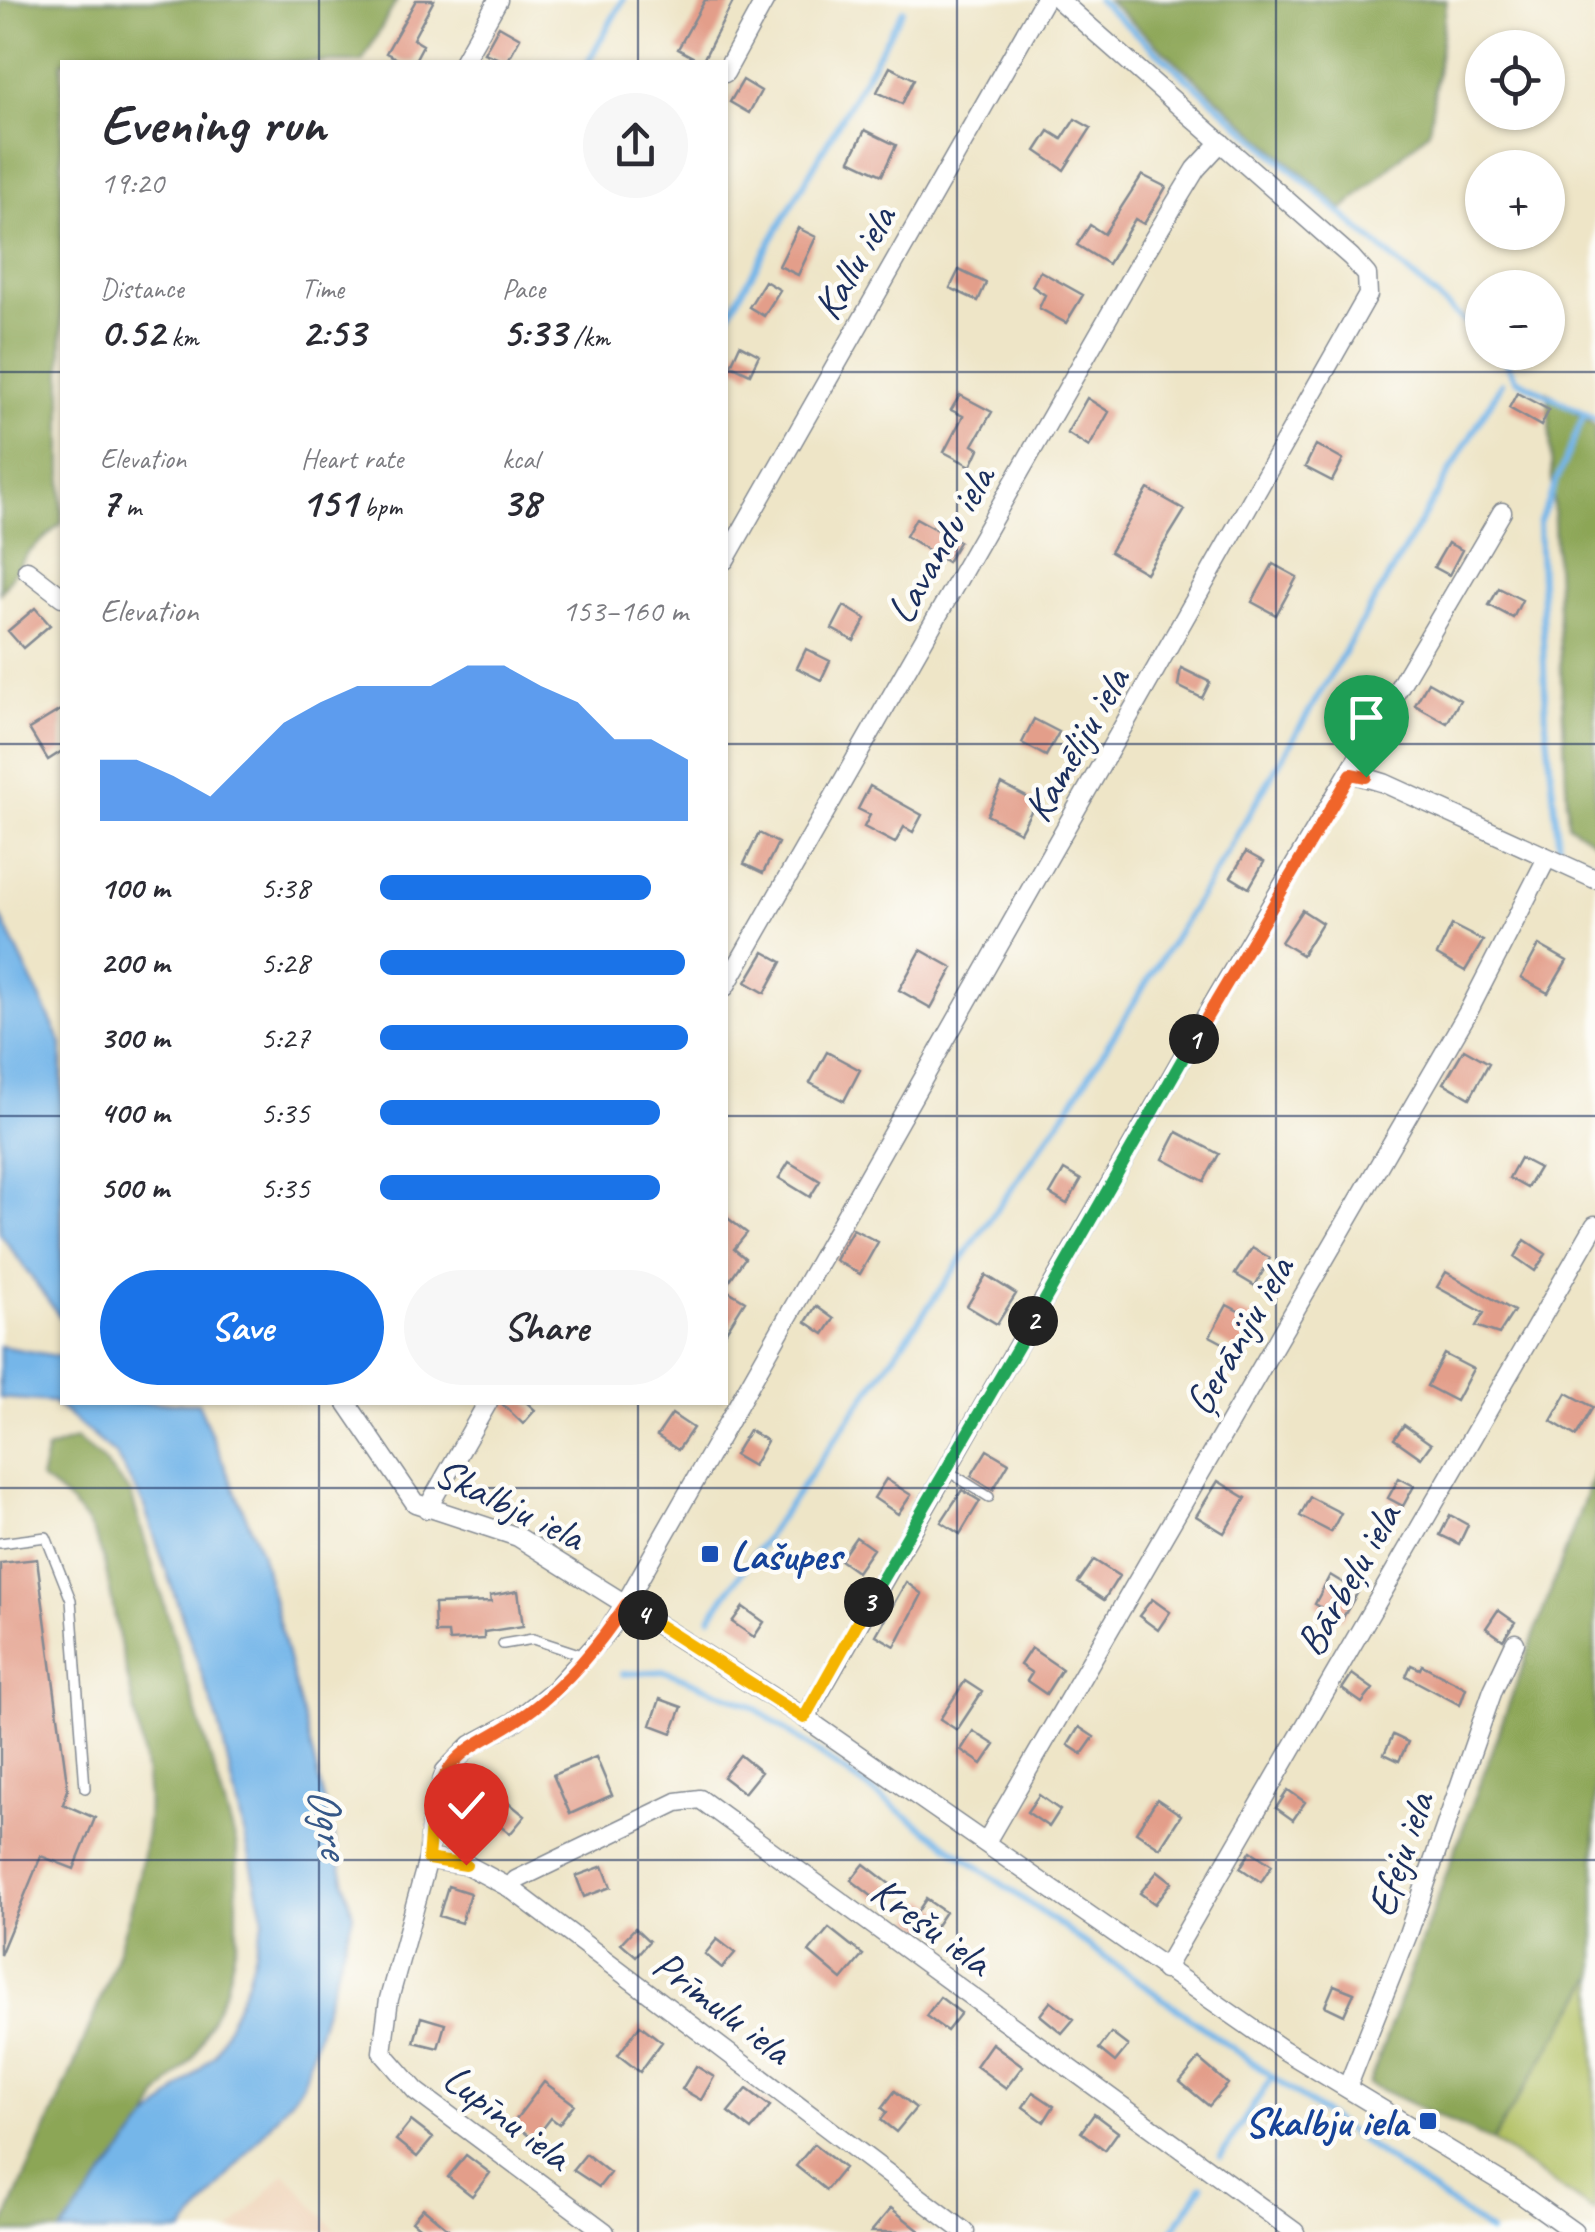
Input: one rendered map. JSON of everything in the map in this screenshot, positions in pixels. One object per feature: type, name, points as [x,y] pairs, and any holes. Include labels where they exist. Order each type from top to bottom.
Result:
[{"type":"street","points":[[465,60],[498,0]]},
{"type":"street","points":[[728,68],[765,0]]},
{"type":"street","name":"Kallu iela","points":[[728,555],[1044,0]]},
{"type":"street","name":"Kamēliju iela","points":[[626,1604],[1368,295],[1367,275],[1352,257],[1058,0]]},
{"type":"street","name":"Lavandu iela","points":[[728,982],[1154,238],[1196,169],[1221,142]]},
{"type":"street","points":[[804,1718],[1502,512]]},
{"type":"street","points":[[26,570],[60,595]]},
{"type":"street","points":[[1351,774],[1384,783],[1595,879]]},
{"type":"street","name":"Ģerāniju iela","points":[[986,1842],[1468,1012],[1546,860]]},
{"type":"street","name":"Bārbeļu iela","points":[[1164,1970],[1522,1344],[1595,1225]]},
{"type":"street","name":"Skalbju iela","points":[[348,1405],[415,1503],[518,1537],[626,1604],[804,1718],[1164,1970],[1515,2190],[1574,2232]]},
{"type":"street","points":[[427,1509],[486,1405]]},
{"type":"street","points":[[428,1859],[432,1818],[445,1771],[471,1746],[534,1708],[586,1656],[626,1604]]},
{"type":"street","name":"Efeju iela","points":[[1347,2088],[1408,1934],[1493,1690],[1516,1642]]},
{"type":"street","name":"Krešu iela","points":[[510,1888],[516,1880],[677,1802],[700,1799],[1296,2232]]},
{"type":"street","name":"Prīmulu iela","points":[[428,1859],[466,1865],[510,1888],[964,2232]]},
{"type":"street","name":"Lupīnu iela","points":[[428,1859],[381,2045],[389,2063],[416,2091],[605,2232]]},
{"type":"lane","points":[[946,1470],[989,1497]]},
{"type":"lane","points":[[0,1543],[46,1537],[71,1600],[85,1788]]},
{"type":"lane","points":[[503,1644],[533,1639],[586,1656]]},
{"type":"shaded area","points":[[285,2173],[337,2232],[230,2232]]},
{"type":"green space","points":[[0,0],[397,0],[363,60],[60,60],[60,525],[28,553],[0,593]]},
{"type":"green space","points":[[1107,0],[1447,0],[1429,131],[1343,210]]},
{"type":"green space","points":[[1548,392],[1595,426],[1595,842],[1568,824]]},
{"type":"green space","points":[[76,1439],[102,1460],[131,1494],[237,1846],[237,1939],[226,1988],[194,2057],[159,2095],[147,2121],[61,2232],[1,2232],[118,1951],[146,1837],[147,1789],[142,1750],[104,1564],[90,1528],[78,1511],[40,1479],[47,1450]]},
{"type":"green space","points":[[1595,1470],[1595,1976],[1492,2141],[1369,2084]]},
{"type":"green space","points":[[1595,1976],[1595,2212],[1492,2141]]},
{"type":"water","points":[[0,914],[60,1040],[60,1317],[0,1233]]},
{"type":"water","points":[[0,1346],[60,1357],[60,1405],[199,1405],[261,1552],[353,1915],[302,2085],[183,2232],[61,2232],[147,2121],[215,2054],[247,1981],[264,1918],[219,1724],[143,1503],[115,1454],[53,1402],[0,1398]]},
{"type":"building","points":[[416,0],[434,0],[413,39],[423,45],[415,60],[400,60],[386,53]]},
{"type":"building","points":[[705,0],[734,0],[703,60],[678,49]]},
{"type":"building","points":[[499,26],[520,38],[508,60],[484,53]]},
{"type":"building","points":[[890,67],[914,79],[902,104],[877,92]]},
{"type":"building","points":[[743,80],[761,91],[749,113],[730,102]]},
{"type":"building","points":[[1075,119],[1091,128],[1064,170],[1036,151],[1049,131],[1062,139]]},
{"type":"building","points":[[865,130],[896,145],[882,175],[850,160]]},
{"type":"building","points":[[1142,175],[1166,187],[1144,224],[1135,219],[1108,264],[1077,245],[1090,225],[1104,234]]},
{"type":"building","points":[[798,228],[816,237],[798,275],[779,266]]},
{"type":"building","points":[[959,270],[986,283],[978,301],[950,288]]},
{"type":"building","points":[[1040,271],[1083,295],[1066,323],[1039,308],[1045,295],[1032,286]]},
{"type":"building","points":[[765,281],[780,290],[764,316],[749,307]]},
{"type":"building","points":[[740,345],[759,355],[750,374],[731,365]]},
{"type":"building","points":[[1517,393],[1549,410],[1541,426],[1509,408]]},
{"type":"building","points":[[960,395],[992,412],[973,445],[979,449],[971,466],[944,452],[963,416],[951,410]]},
{"type":"building","points":[[1087,398],[1109,412],[1089,447],[1067,433]]},
{"type":"building","points":[[1316,445],[1343,460],[1332,481],[1305,467]]},
{"type":"building","points":[[1148,489],[1185,510],[1146,573],[1110,552]]},
{"type":"building","points":[[916,518],[959,542],[947,562],[906,536]]},
{"type":"building","points":[[1448,543],[1462,550],[1449,575],[1434,567]]},
{"type":"building","points":[[1273,564],[1297,577],[1276,615],[1252,602]]},
{"type":"building","points":[[1499,588],[1522,600],[1513,618],[1489,605]]},
{"type":"building","points":[[844,606],[866,619],[854,641],[832,629]]},
{"type":"building","points":[[35,608],[50,625],[23,648],[8,631]]},
{"type":"building","points":[[806,649],[830,661],[821,680],[797,668]]},
{"type":"building","points":[[1181,668],[1210,682],[1202,698],[1178,686]]},
{"type":"building","points":[[1428,682],[1460,700],[1447,723],[1415,705]]},
{"type":"building","points":[[60,710],[60,752],[48,760],[29,729]]},
{"type":"building","points":[[1034,719],[1059,732],[1046,756],[1022,743]]},
{"type":"building","points":[[1002,784],[1036,802],[1020,832],[987,815]]},
{"type":"building","points":[[870,786],[922,815],[913,832],[904,827],[895,843],[864,827],[870,815],[858,809]]},
{"type":"building","points":[[759,833],[778,843],[763,873],[744,864]]},
{"type":"building","points":[[1246,852],[1264,862],[1249,888],[1231,877]]},
{"type":"building","points":[[1302,910],[1322,923],[1302,955],[1281,942]]},
{"type":"building","points":[[1452,925],[1483,941],[1465,971],[1437,955]]},
{"type":"building","points":[[1539,945],[1567,961],[1548,993],[1521,978]]},
{"type":"building","points":[[921,950],[953,968],[931,1008],[899,990]]},
{"type":"building","points":[[764,952],[782,962],[765,993],[746,982]]},
{"type":"building","points":[[1464,1049],[1489,1063],[1470,1098],[1444,1083]]},
{"type":"building","points":[[827,1052],[860,1070],[844,1101],[810,1083]]},
{"type":"building","points":[[1177,1132],[1219,1154],[1204,1181],[1163,1159]]},
{"type":"building","points":[[1520,1158],[1539,1168],[1527,1188],[1509,1178]]},
{"type":"building","points":[[789,1162],[820,1181],[810,1197],[779,1178]]},
{"type":"building","points":[[1064,1170],[1081,1180],[1067,1204],[1050,1194]]},
{"type":"building","points":[[728,1218],[747,1233],[734,1249],[745,1258],[728,1283]]},
{"type":"building","points":[[853,1229],[878,1242],[860,1274],[835,1260]]},
{"type":"building","points":[[1525,1240],[1546,1254],[1535,1271],[1515,1257]]},
{"type":"building","points":[[1252,1248],[1270,1258],[1255,1286],[1235,1274]]},
{"type":"building","points":[[1446,1272],[1514,1311],[1499,1334],[1476,1326],[1484,1313],[1437,1287]]},
{"type":"building","points":[[986,1275],[1016,1294],[997,1324],[967,1306]]},
{"type":"building","points":[[728,1291],[745,1301],[728,1328]]},
{"type":"building","points":[[1227,1305],[1257,1321],[1240,1352],[1210,1336]]},
{"type":"building","points":[[816,1306],[834,1319],[824,1334],[806,1322]]},
{"type":"building","points":[[1444,1354],[1473,1369],[1456,1401],[1427,1386]]},
{"type":"building","points":[[1567,1393],[1593,1407],[1576,1436],[1551,1421]]},
{"type":"building","points":[[503,1405],[529,1405],[535,1410],[523,1424]]},
{"type":"building","points":[[672,1414],[693,1428],[678,1450],[657,1436]]},
{"type":"building","points":[[1404,1425],[1431,1444],[1421,1458],[1394,1439]]},
{"type":"building","points":[[749,1430],[767,1441],[753,1466],[734,1455]]},
{"type":"building","points":[[987,1450],[1009,1463],[993,1490],[971,1476]]},
{"type":"building","points":[[1399,1478],[1414,1486],[1403,1506],[1388,1498]]},
{"type":"building","points":[[886,1479],[911,1495],[898,1514],[874,1498]]},
{"type":"building","points":[[1218,1481],[1246,1498],[1224,1533],[1196,1516]]},
{"type":"building","points":[[962,1490],[980,1501],[960,1534],[941,1522]]},
{"type":"building","points":[[1310,1497],[1341,1513],[1331,1532],[1300,1516]]},
{"type":"building","points":[[1450,1515],[1468,1525],[1459,1544],[1440,1535]]},
{"type":"building","points":[[856,1537],[873,1549],[857,1572],[840,1560]]},
{"type":"building","points":[[37,1559],[68,1790],[63,1804],[95,1818],[74,1869],[41,1856],[0,1955],[0,1563]]},
{"type":"building","points":[[1094,1560],[1119,1576],[1104,1600],[1078,1583]]},
{"type":"building","points":[[1330,1575],[1358,1592],[1342,1619],[1315,1604]]},
{"type":"building","points":[[906,1582],[922,1594],[895,1646],[876,1635]]},
{"type":"building","points":[[518,1591],[523,1626],[484,1632],[484,1639],[449,1641],[448,1633],[435,1633],[434,1604],[491,1602],[490,1596]]},
{"type":"building","points":[[1152,1599],[1170,1612],[1158,1630],[1139,1616]]},
{"type":"building","points":[[743,1607],[764,1622],[754,1637],[732,1622]]},
{"type":"building","points":[[1498,1610],[1515,1622],[1503,1640],[1486,1628]]},
{"type":"building","points":[[1031,1648],[1062,1669],[1046,1694],[1027,1681],[1032,1673],[1020,1665]]},
{"type":"building","points":[[1411,1665],[1420,1669],[1422,1665],[1466,1688],[1460,1705],[1406,1676]]},
{"type":"building","points":[[1352,1674],[1373,1689],[1362,1703],[1342,1689]]},
{"type":"building","points":[[965,1681],[982,1692],[957,1730],[940,1719]]},
{"type":"building","points":[[660,1699],[682,1707],[672,1733],[651,1725]]},
{"type":"building","points":[[1079,1727],[1094,1737],[1082,1754],[1068,1745]]},
{"type":"building","points":[[973,1731],[995,1745],[982,1764],[961,1750]]},
{"type":"building","points":[[1393,1735],[1408,1742],[1399,1761],[1384,1754]]},
{"type":"building","points":[[740,1755],[761,1772],[744,1793],[723,1777]]},
{"type":"building","points":[[596,1757],[612,1795],[570,1814],[553,1775]]},
{"type":"building","points":[[1288,1790],[1305,1802],[1293,1820],[1276,1808]]},
{"type":"building","points":[[499,1795],[525,1816],[510,1834],[484,1813]]},
{"type":"building","points":[[1039,1795],[1060,1810],[1049,1827],[1027,1812]]},
{"type":"building","points":[[1157,1799],[1181,1815],[1160,1848],[1136,1832]]},
{"type":"building","points":[[1251,1851],[1272,1865],[1261,1882],[1240,1868]]},
{"type":"building","points":[[864,1864],[891,1885],[878,1901],[851,1880]]},
{"type":"building","points":[[603,1866],[611,1887],[584,1897],[576,1876]]},
{"type":"building","points":[[1158,1871],[1172,1882],[1155,1904],[1140,1893]]},
{"type":"building","points":[[448,1886],[470,1893],[461,1923],[439,1916]]},
{"type":"building","points":[[926,1899],[945,1912],[931,1933],[912,1920]]},
{"type":"building","points":[[635,1928],[649,1941],[636,1956],[621,1943]]},
{"type":"building","points":[[829,1928],[863,1955],[842,1980],[809,1952]]},
{"type":"building","points":[[717,1939],[735,1953],[722,1968],[705,1954]]},
{"type":"building","points":[[1334,1985],[1354,1993],[1344,2015],[1325,2006]]},
{"type":"building","points":[[940,1997],[961,2013],[947,2031],[926,2016]]},
{"type":"building","points":[[1051,2001],[1074,2019],[1062,2033],[1040,2015]]},
{"type":"building","points":[[421,2017],[445,2024],[438,2048],[414,2042]]},
{"type":"building","points":[[640,2025],[662,2042],[640,2072],[618,2055]]},
{"type":"building","points":[[1111,2033],[1128,2046],[1115,2062],[1099,2049]]},
{"type":"building","points":[[992,2043],[1023,2066],[1006,2088],[976,2066]]},
{"type":"building","points":[[1199,2059],[1228,2084],[1209,2106],[1180,2082]]},
{"type":"building","points":[[696,2066],[714,2077],[701,2100],[682,2089]]},
{"type":"building","points":[[544,2082],[574,2104],[559,2124],[551,2118],[534,2140],[513,2123]]},
{"type":"building","points":[[747,2089],[770,2106],[751,2130],[728,2112]]},
{"type":"building","points":[[895,2091],[916,2108],[896,2132],[881,2120],[887,2112],[882,2108]]},
{"type":"building","points":[[1033,2092],[1054,2106],[1044,2122],[1023,2107]]},
{"type":"building","points":[[1094,2114],[1118,2132],[1105,2150],[1081,2132]]},
{"type":"building","points":[[411,2121],[433,2138],[417,2157],[396,2140]]},
{"type":"building","points":[[814,2144],[844,2168],[826,2190],[796,2166]]},
{"type":"building","points":[[586,2154],[610,2173],[599,2187],[573,2170]]},
{"type":"building","points":[[466,2155],[490,2173],[472,2196],[448,2177]]},
{"type":"building","points":[[423,2208],[452,2232],[425,2232],[412,2221]]},
{"type":"building","points":[[891,2208],[921,2232],[871,2232]]},
{"type":"waterway","points":[[589,60],[623,0]]},
{"type":"waterway","points":[[1098,0],[1465,322]]},
{"type":"waterway","points":[[728,316],[903,10]]},
{"type":"waterway","points":[[1511,370],[1516,379],[1595,419]]},
{"type":"waterway","points":[[710,1617],[1071,1104],[1215,872],[1502,383]]},
{"type":"waterway","points":[[1585,413],[1539,523],[1546,723],[1559,849],[1595,864]]},
{"type":"waterway","points":[[623,1674],[665,1671],[751,1705],[1490,2232]]},
{"type":"waterway","points":[[1221,2156],[1272,2077]]},
{"type":"waterway","points":[[1172,2232],[1202,2186]]},
{"type":"place","name":"Lašupes","points":[[710,1554]]},
{"type":"place","name":"Skalbju iela","points":[[1428,2121]]},
{"type":"route","points":[[466,1865],[428,1859],[432,1818],[445,1771],[457,1756],[514,1722],[554,1690],[608,1631],[626,1604],[804,1718],[1209,1011],[1351,774],[1366,777]]},
{"type":"water label","name":"Ogre","points":[[330,1821]]}]
